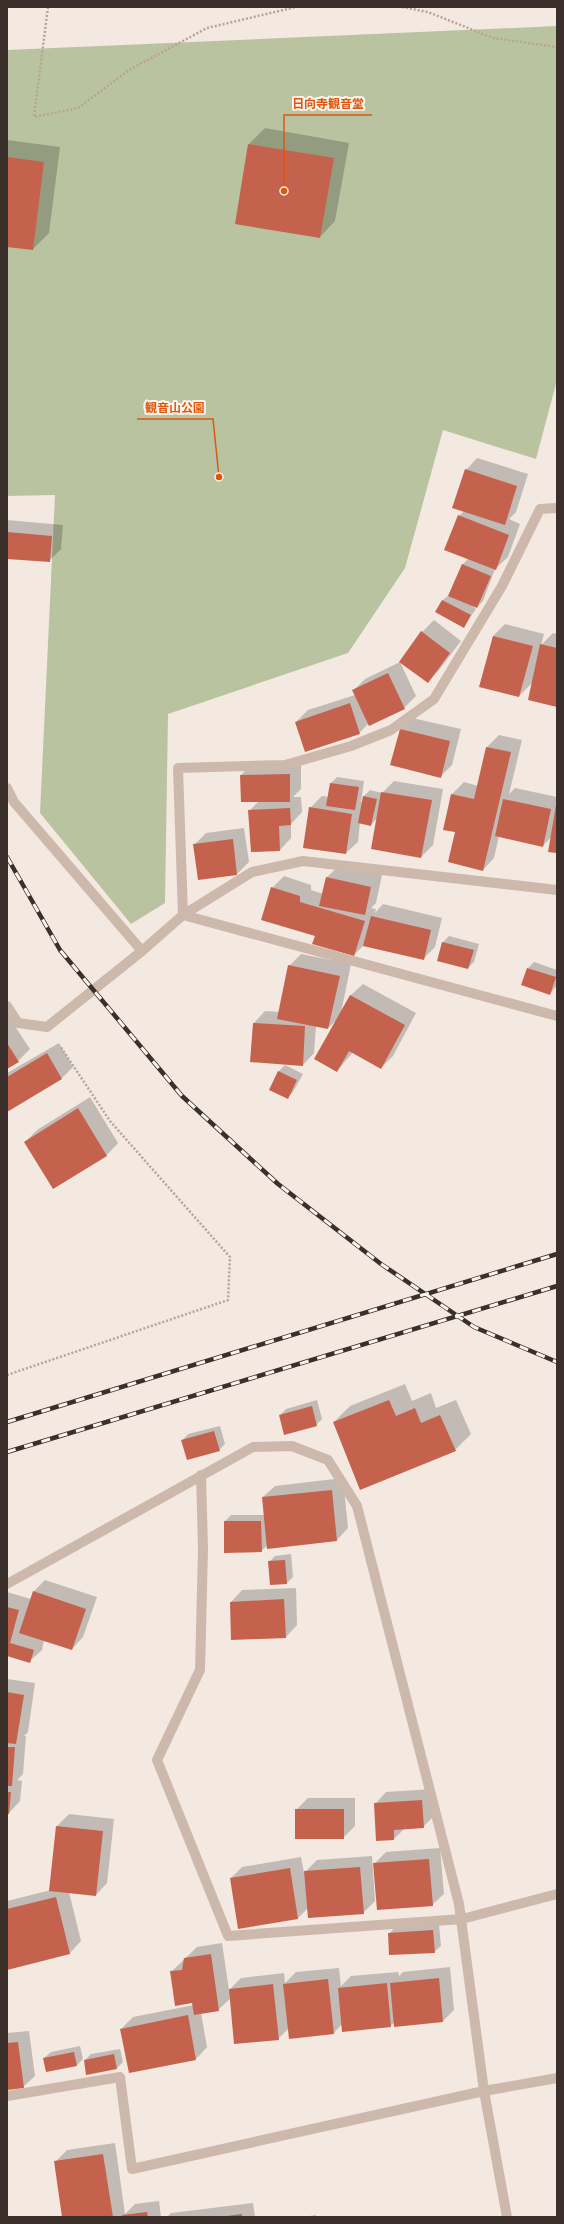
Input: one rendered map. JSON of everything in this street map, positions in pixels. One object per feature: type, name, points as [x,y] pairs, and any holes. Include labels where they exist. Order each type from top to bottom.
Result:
[{"type":"street","points":[[183,915],[178,768],[285,765],[351,746],[391,730],[434,699],[502,586],[540,509],[557,508]]},
{"type":"street","points":[[7,788],[14,802],[142,951]]},
{"type":"street","points":[[7,1006],[18,1023],[47,1027],[142,951],[183,915],[252,872],[303,860],[557,890]]},
{"type":"street","points":[[183,915],[557,1016]]},
{"type":"street","points":[[7,1584],[253,1447],[292,1446],[328,1460],[357,1506],[459,1904],[484,2091],[507,2217]]},
{"type":"street","points":[[201,1476],[203,1549],[200,1670],[157,1760],[228,1936],[462,1919],[557,1894]]},
{"type":"street","points":[[7,2096],[120,2077],[132,2169],[484,2091],[557,2078]]},
{"type":"path","points":[[48,7],[34,117],[78,108],[129,70],[207,28],[296,7]]},
{"type":"path","points":[[402,7],[428,12],[493,38],[557,47]]},
{"type":"path","points":[[7,1375],[228,1300],[230,1257],[110,1121],[47,1027]]},
{"type":"green space","points":[[557,26],[557,380],[536,459],[443,430],[405,568],[348,653],[168,714],[165,903],[131,924],[40,813],[55,495],[7,496],[7,50]]},
{"type":"building","points":[[248,144],[334,158],[320,238],[235,224]]},
{"type":"building","points":[[7,157],[44,162],[33,250],[7,247]]},
{"type":"building","points":[[465,469],[517,486],[505,525],[452,508]]},
{"type":"building","points":[[458,515],[509,535],[496,570],[444,550]]},
{"type":"building","points":[[7,532],[52,536],[50,562],[7,559]]},
{"type":"building","points":[[462,564],[491,576],[477,608],[448,596]]},
{"type":"building","points":[[442,600],[471,615],[464,628],[435,612]]},
{"type":"building","points":[[421,631],[450,653],[428,683],[399,662]]},
{"type":"building","points":[[493,636],[533,646],[519,697],[479,687]]},
{"type":"building","points":[[540,644],[557,648],[557,707],[528,700]]},
{"type":"building","points":[[388,673],[405,709],[369,726],[352,690]]},
{"type":"building","points":[[350,703],[360,734],[305,752],[295,722]]},
{"type":"building","points":[[400,729],[450,741],[441,778],[390,765]]},
{"type":"building","points":[[486,747],[511,752],[483,871],[448,862],[455,832],[443,830],[451,794],[474,799]]},
{"type":"building","points":[[290,774],[290,802],[241,802],[240,775]]},
{"type":"building","points":[[330,783],[359,787],[355,810],[326,806]]},
{"type":"building","points":[[381,792],[432,800],[421,858],[371,849]]},
{"type":"building","points":[[363,796],[377,799],[371,826],[358,823]]},
{"type":"building","points":[[503,799],[551,809],[543,847],[495,836]]},
{"type":"building","points":[[557,805],[557,853],[548,852]]},
{"type":"building","points":[[309,807],[352,814],[346,854],[303,848]]},
{"type":"building","points":[[290,808],[291,825],[279,826],[280,851],[251,852],[248,810]]},
{"type":"building","points":[[233,839],[237,875],[198,880],[193,844]]},
{"type":"building","points":[[326,877],[371,887],[365,915],[319,906]]},
{"type":"building","points":[[271,887],[300,896],[300,902],[365,921],[354,956],[312,944],[315,936],[261,920]]},
{"type":"building","points":[[371,916],[431,930],[424,960],[363,946]]},
{"type":"building","points":[[442,942],[474,950],[468,969],[437,961]]},
{"type":"building","points":[[288,965],[340,976],[328,1029],[277,1019]]},
{"type":"building","points":[[527,968],[556,977],[550,995],[521,985]]},
{"type":"building","points":[[350,995],[405,1025],[381,1069],[349,1051],[337,1072],[314,1059]]},
{"type":"building","points":[[253,1023],[305,1026],[303,1066],[250,1062]]},
{"type":"building","points":[[7,1043],[19,1062],[7,1069]]},
{"type":"building","points":[[47,1053],[62,1079],[7,1112],[7,1077]]},
{"type":"building","points":[[278,1071],[297,1080],[288,1099],[269,1090]]},
{"type":"building","points":[[78,1108],[107,1156],[53,1189],[24,1142]]},
{"type":"building","points":[[389,1400],[396,1416],[415,1408],[421,1423],[440,1415],[456,1451],[360,1490],[333,1422]]},
{"type":"building","points":[[312,1406],[317,1426],[284,1435],[279,1415]]},
{"type":"building","points":[[214,1431],[220,1451],[187,1460],[181,1440]]},
{"type":"building","points":[[332,1490],[337,1541],[267,1549],[262,1497]]},
{"type":"building","points":[[224,1521],[261,1521],[262,1552],[224,1553]]},
{"type":"building","points":[[285,1560],[287,1584],[270,1585],[268,1561]]},
{"type":"building","points":[[33,1591],[86,1609],[72,1650],[19,1633]]},
{"type":"building","points":[[284,1599],[286,1638],[231,1640],[230,1602]]},
{"type":"building","points":[[7,1607],[19,1610],[10,1643],[34,1650],[30,1663],[7,1656]]},
{"type":"building","points":[[7,1692],[24,1695],[16,1744],[7,1743]]},
{"type":"building","points":[[7,1747],[15,1747],[12,1786],[7,1786]]},
{"type":"building","points":[[7,1792],[11,1792],[9,1814],[7,1814]]},
{"type":"building","points":[[422,1800],[424,1828],[394,1830],[394,1840],[376,1841],[374,1803]]},
{"type":"building","points":[[295,1809],[344,1809],[344,1839],[295,1839]]},
{"type":"building","points":[[56,1826],[103,1831],[96,1896],[49,1891]]},
{"type":"building","points":[[429,1859],[433,1906],[377,1910],[373,1863]]},
{"type":"building","points":[[360,1867],[364,1914],[308,1918],[304,1871]]},
{"type":"building","points":[[290,1868],[298,1919],[238,1929],[230,1878]]},
{"type":"building","points":[[56,1897],[70,1954],[7,1970],[7,1909]]},
{"type":"building","points":[[433,1930],[435,1953],[389,1955],[388,1933]]},
{"type":"building","points":[[211,1954],[219,2011],[194,2015],[192,2003],[175,2006],[170,1971],[182,1970],[184,1958]]},
{"type":"building","points":[[439,1978],[443,2022],[394,2027],[390,1983]]},
{"type":"building","points":[[328,1979],[334,2034],[289,2039],[283,1984]]},
{"type":"building","points":[[387,1983],[391,2027],[342,2032],[338,1988]]},
{"type":"building","points":[[273,1984],[279,2040],[234,2044],[229,1989]]},
{"type":"building","points":[[188,2015],[196,2060],[129,2073],[120,2029]]},
{"type":"building","points":[[18,2042],[24,2088],[7,2090],[7,2043]]},
{"type":"building","points":[[74,2052],[77,2066],[46,2072],[43,2058]]},
{"type":"building","points":[[114,2054],[117,2069],[86,2075],[84,2060]]},
{"type":"building","points":[[103,2154],[113,2217],[62,2217],[54,2161]]},
{"type":"building","points":[[147,2212],[148,2217],[123,2217],[122,2215]]},
{"type":"building","points":[[242,2214],[242,2217],[227,2217],[227,2216]]},
{"type":"railway","points":[[7,857],[60,950],[182,1096],[278,1184],[381,1264],[474,1327],[557,1362]]},
{"type":"railway","points":[[7,1422],[557,1254]]},
{"type":"railway","points":[[7,1452],[557,1286]]},
{"type":"place","name":"日向寺観音堂","points":[[284,191]]},
{"type":"place","name":"観音山公園","points":[[219,477]]}]
